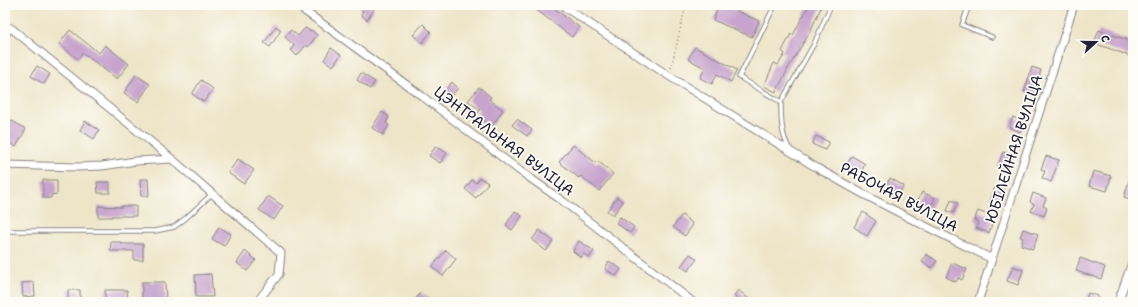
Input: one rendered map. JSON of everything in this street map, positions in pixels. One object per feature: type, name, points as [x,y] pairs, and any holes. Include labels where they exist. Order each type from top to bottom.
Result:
[{"type":"street","name":"ЦЭНТРАЛЬНАЯ ВУЛІЦА","points":[[296,5],[422,96],[520,171],[564,202],[693,302]]},
{"type":"street","name":"ЮБІЛЕЙНАЯ ВУЛІЦА","points":[[978,302],[1073,5]]},
{"type":"street","name":"РАБОЧАЯ ВУЛІЦА","points":[[566,8],[669,76],[795,155],[863,194],[992,259]]},
{"type":"street","points":[[8,26],[172,159],[281,253],[279,274],[258,302]]},
{"type":"street","points":[[5,165],[77,167],[172,159]]},
{"type":"street","points":[[1118,302],[1133,260]]},
{"type":"lane","points":[[776,5],[739,77],[781,102]]},
{"type":"lane","points":[[795,155],[786,144],[781,123],[781,102],[814,44],[831,5]]},
{"type":"lane","points":[[969,5],[962,25],[992,37]]},
{"type":"lane","points":[[5,39],[8,26]]},
{"type":"lane","points":[[5,231],[155,231],[174,227],[212,194]]},
{"type":"path","points":[[669,76],[686,5]]},
{"type":"building","points":[[363,5],[367,5],[374,10],[367,20],[361,15],[363,11],[360,9]]},
{"type":"building","points":[[530,5],[550,5],[579,27],[572,37]]},
{"type":"building","points":[[719,5],[724,5],[759,21],[752,37],[713,20]]},
{"type":"building","points":[[809,5],[822,5],[810,32],[776,92],[764,86],[774,63],[778,65],[785,54],[782,51],[791,34],[793,35]]},
{"type":"building","points":[[423,24],[431,32],[422,43],[413,35]]},
{"type":"building","points":[[276,26],[281,30],[270,47],[264,43]]},
{"type":"building","points":[[305,28],[310,31],[311,30],[317,35],[308,47],[306,45],[297,56],[291,50],[294,45],[285,37],[291,30],[298,36]]},
{"type":"building","points":[[70,30],[99,53],[105,45],[129,64],[117,79],[83,53],[78,59],[59,44]]},
{"type":"building","points":[[1099,30],[1133,42],[1133,57],[1094,43]]},
{"type":"building","points":[[695,47],[737,70],[731,82],[717,74],[712,84],[700,78],[705,68],[688,59]]},
{"type":"building","points":[[331,48],[341,55],[333,66],[324,60]]},
{"type":"building","points":[[37,66],[50,74],[44,84],[31,76]]},
{"type":"building","points":[[1032,67],[1041,70],[1034,95],[1024,92]]},
{"type":"building","points":[[361,73],[375,82],[370,89],[357,80]]},
{"type":"building","points":[[136,75],[150,84],[138,102],[124,93]]},
{"type":"building","points":[[201,80],[213,89],[204,102],[192,94]]},
{"type":"building","points":[[452,82],[458,88],[452,95],[445,90]]},
{"type":"building","points":[[479,87],[491,97],[489,99],[503,110],[492,126],[483,120],[481,123],[475,118],[480,110],[468,101]]},
{"type":"building","points":[[382,112],[389,117],[386,123],[389,125],[383,135],[372,128]]},
{"type":"building","points":[[5,117],[26,129],[16,147],[5,140]]},
{"type":"building","points":[[1013,117],[1024,122],[1020,132],[1009,127]]},
{"type":"building","points":[[517,119],[532,130],[527,136],[512,125]]},
{"type":"building","points":[[85,121],[99,130],[94,139],[80,130]]},
{"type":"building","points":[[816,136],[829,142],[825,150],[812,144]]},
{"type":"building","points":[[573,145],[596,163],[598,161],[613,174],[599,191],[581,176],[579,178],[559,162]]},
{"type":"building","points":[[436,146],[447,153],[440,163],[429,156]]},
{"type":"building","points":[[1003,152],[1013,155],[1008,169],[998,166]]},
{"type":"building","points":[[852,156],[865,164],[861,172],[847,164]]},
{"type":"building","points":[[1046,156],[1059,160],[1051,182],[1042,178],[1045,171],[1041,169]]},
{"type":"building","points":[[238,159],[254,170],[244,184],[228,173]]},
{"type":"building","points":[[1093,171],[1111,176],[1107,191],[1089,186]]},
{"type":"building","points":[[1131,174],[1133,175],[1133,200],[1124,197]]},
{"type":"building","points":[[480,178],[488,183],[476,198],[465,189],[472,180],[476,183]]},
{"type":"building","points":[[890,178],[904,186],[899,194],[886,186]]},
{"type":"building","points":[[140,179],[148,179],[149,196],[141,196]]},
{"type":"building","points":[[43,180],[57,180],[57,194],[51,195],[51,198],[43,198]]},
{"type":"building","points":[[97,182],[110,182],[110,193],[98,193]]},
{"type":"building","points":[[995,187],[1004,189],[999,205],[990,202]]},
{"type":"building","points":[[922,192],[935,198],[929,210],[916,204]]},
{"type":"building","points":[[1033,193],[1046,198],[1043,206],[1047,208],[1044,216],[1031,211],[1034,204],[1030,202]]},
{"type":"building","points":[[268,196],[283,206],[274,220],[259,210]]},
{"type":"building","points":[[617,197],[623,202],[613,215],[607,211]]},
{"type":"building","points":[[951,200],[958,203],[953,213],[947,211]]},
{"type":"building","points":[[98,206],[136,206],[136,216],[98,217]]},
{"type":"building","points":[[515,211],[522,216],[512,230],[506,225]]},
{"type":"building","points":[[978,211],[991,216],[990,220],[993,221],[989,233],[976,228],[978,222],[974,220]]},
{"type":"building","points":[[863,212],[876,221],[867,236],[854,227]]},
{"type":"building","points":[[682,215],[692,223],[692,226],[685,236],[673,227]]},
{"type":"building","points":[[620,217],[634,227],[630,233],[616,223]]},
{"type":"building","points":[[219,227],[231,234],[224,246],[212,239]]},
{"type":"building","points":[[1023,229],[1038,234],[1033,249],[1021,245],[1023,238],[1020,237]]},
{"type":"building","points":[[539,230],[553,241],[546,251],[532,240]]},
{"type":"building","points":[[579,241],[594,251],[589,258],[584,254],[581,258],[573,251]]},
{"type":"building","points":[[111,242],[121,242],[121,244],[143,244],[143,260],[134,260],[134,251],[110,251]]},
{"type":"building","points":[[446,250],[456,259],[443,276],[432,267]]},
{"type":"building","points":[[245,251],[256,260],[247,271],[237,263]]},
{"type":"building","points":[[690,254],[697,259],[688,271],[681,266]]},
{"type":"building","points":[[926,254],[937,261],[932,268],[922,262]]},
{"type":"building","points":[[1080,258],[1105,267],[1101,279],[1076,271]]},
{"type":"building","points":[[609,261],[621,269],[616,276],[605,269]]},
{"type":"building","points":[[952,263],[967,269],[962,280],[958,278],[956,282],[946,277]]},
{"type":"building","points":[[1013,266],[1023,270],[1018,285],[1007,281]]},
{"type":"building","points":[[211,274],[213,297],[196,297],[195,275]]},
{"type":"building","points":[[34,282],[35,296],[23,297],[22,283]]},
{"type":"building","points":[[142,282],[165,282],[166,302],[142,302]]},
{"type":"building","points":[[68,290],[80,290],[80,302],[68,302]]},
{"type":"building","points":[[105,290],[127,290],[128,302],[105,302]]},
{"type":"building","points":[[738,290],[753,302],[735,302],[737,299],[734,296]]},
{"type":"building","points":[[420,293],[435,302],[414,302]]},
{"type":"building","points":[[1088,293],[1098,296],[1096,302],[1085,302]]}]
